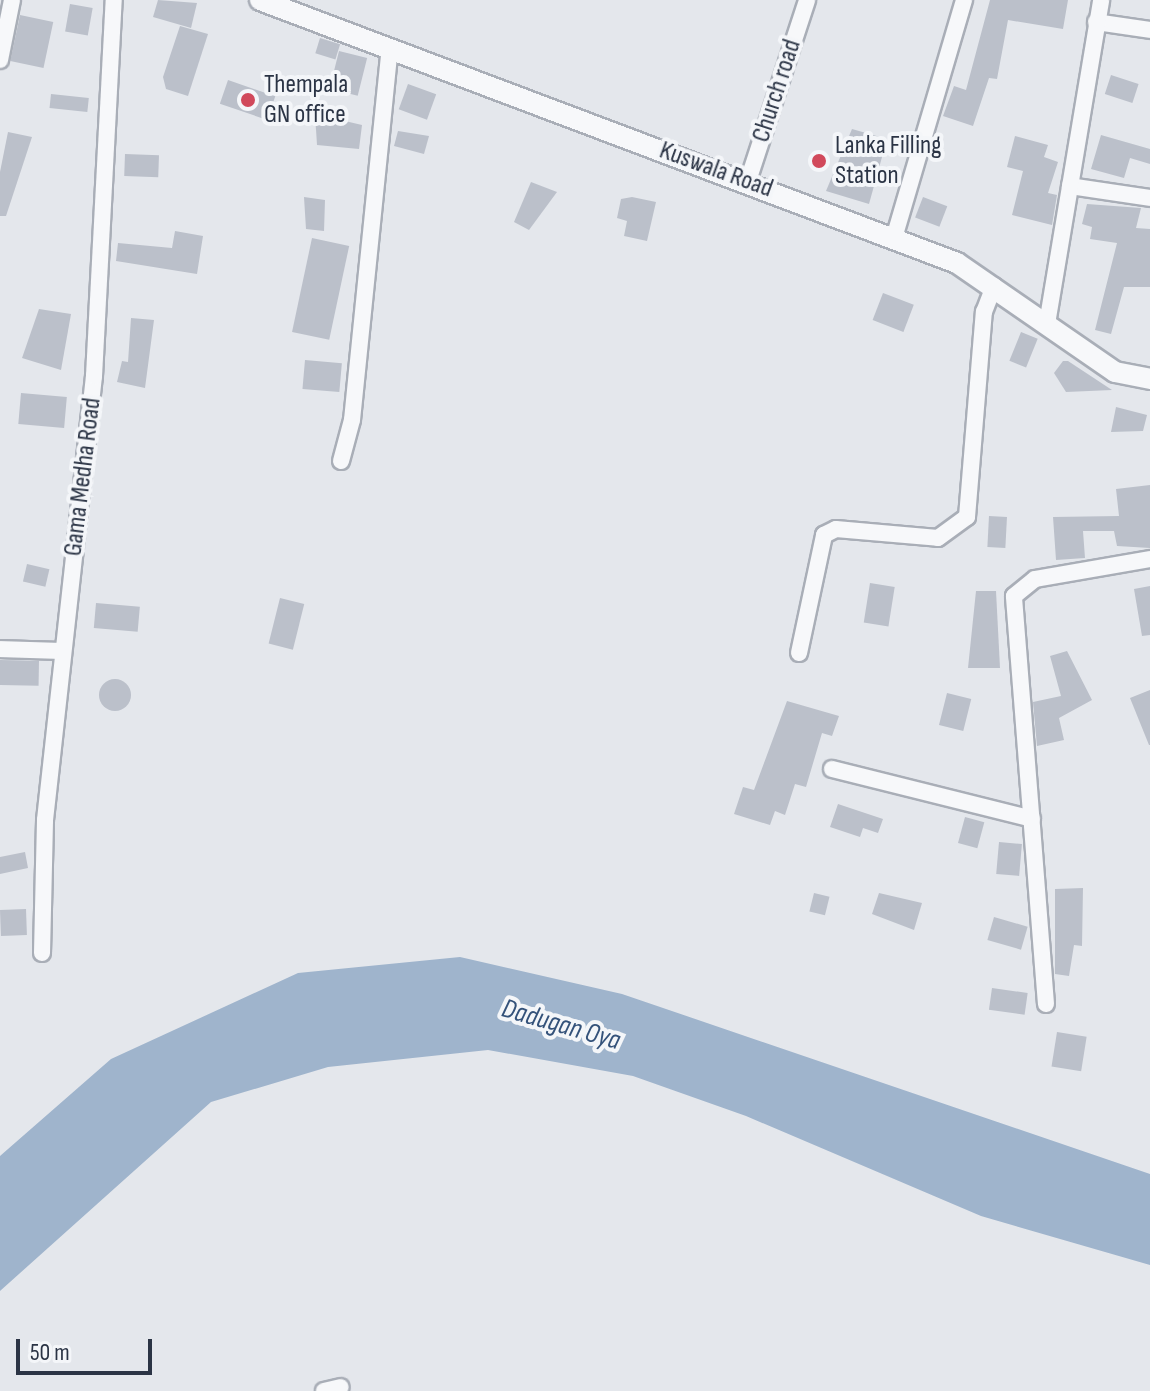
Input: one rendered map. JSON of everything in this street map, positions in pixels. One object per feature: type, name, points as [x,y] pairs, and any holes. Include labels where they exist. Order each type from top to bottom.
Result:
[{"type":"street","points":[[0,60],[12,0]]},
{"type":"street","name":"Gama Medha Road","points":[[42,953],[45,820],[94,376],[114,0]]},
{"type":"street","name":"Kuswala Road","points":[[260,0],[894,238],[994,286],[1115,372],[1150,379]]},
{"type":"street","name":"Church road","points":[[748,181],[807,0]]},
{"type":"street","points":[[894,238],[964,0]]},
{"type":"street","points":[[1047,324],[1101,0]]},
{"type":"street","points":[[1096,22],[1150,30]]},
{"type":"street","points":[[341,461],[352,420],[390,48]]},
{"type":"street","points":[[1070,186],[1150,198]]},
{"type":"street","points":[[799,653],[824,535],[836,529],[938,538],[967,517],[984,312],[994,286]]},
{"type":"street","points":[[1046,1004],[1014,596],[1035,579],[1150,559]]},
{"type":"street","points":[[0,649],[62,651]]},
{"type":"street","points":[[832,769],[1032,819]]},
{"type":"water","name":"Dadugan Oya","points":[[460,957],[622,994],[1150,1174],[1150,1265],[981,1216],[746,1116],[633,1076],[488,1050],[328,1067],[211,1102],[0,1291],[0,1156],[111,1059],[298,973]]},
{"type":"building","points":[[158,0],[197,3],[191,28],[153,17]]},
{"type":"building","points":[[990,0],[1068,0],[1063,29],[1008,20],[997,79],[989,78],[973,126],[943,116],[954,86],[966,90]]},
{"type":"building","points":[[70,4],[93,8],[88,36],[65,32]]},
{"type":"building","points":[[20,15],[53,22],[43,68],[10,61]]},
{"type":"building","points":[[180,26],[208,34],[188,96],[166,89],[163,77]]},
{"type":"building","points":[[320,38],[340,44],[335,59],[315,53]]},
{"type":"building","points":[[339,51],[367,58],[358,96],[330,89]]},
{"type":"building","points":[[1111,75],[1139,84],[1132,103],[1105,94]]},
{"type":"building","name":"Thempala GN office","points":[[228,80],[275,96],[267,120],[220,104]]},
{"type":"building","points":[[408,84],[436,94],[427,120],[399,109]]},
{"type":"building","points":[[51,94],[89,98],[87,112],[50,108]]},
{"type":"building","points":[[315,114],[362,125],[359,149],[317,145]]},
{"type":"building","points":[[852,129],[887,139],[869,204],[826,191]]},
{"type":"building","points":[[398,131],[429,136],[424,154],[394,146]]},
{"type":"building","points":[[8,132],[32,137],[6,216],[0,216],[0,172]]},
{"type":"building","points":[[1101,135],[1150,149],[1150,164],[1130,158],[1124,178],[1091,169]]},
{"type":"building","points":[[1015,136],[1048,145],[1044,157],[1058,162],[1048,193],[1057,195],[1052,225],[1012,215],[1023,171],[1007,167]]},
{"type":"building","points":[[125,154],[159,155],[158,177],[124,176]]},
{"type":"building","points":[[531,182],[557,192],[529,230],[514,222]]},
{"type":"building","points":[[304,197],[325,200],[324,231],[306,229]]},
{"type":"building","points":[[632,197],[656,202],[647,241],[624,236],[627,221],[617,218],[621,199]]},
{"type":"building","points":[[923,197],[947,206],[939,227],[915,218]]},
{"type":"building","points":[[1087,204],[1141,208],[1136,228],[1150,229],[1150,287],[1124,287],[1111,334],[1095,330],[1117,243],[1090,239],[1092,227],[1082,224]]},
{"type":"building","points":[[175,231],[203,236],[197,274],[116,261],[118,243],[172,248]]},
{"type":"building","points":[[312,238],[349,246],[329,340],[292,332]]},
{"type":"building","points":[[883,293],[914,305],[903,332],[873,320]]},
{"type":"building","points":[[39,309],[71,314],[61,370],[22,358]]},
{"type":"building","points":[[131,318],[154,320],[145,388],[117,382],[122,361],[128,362]]},
{"type":"building","points":[[1021,332],[1038,339],[1026,367],[1009,361]]},
{"type":"building","points":[[305,360],[342,363],[339,392],[302,389]]},
{"type":"building","points":[[1063,361],[1068,361],[1112,390],[1066,392],[1054,373]]},
{"type":"building","points":[[21,393],[67,397],[64,428],[18,424]]},
{"type":"building","points":[[1116,407],[1147,415],[1143,431],[1111,432]]},
{"type":"building","points":[[1150,485],[1150,548],[1117,546],[1114,531],[1083,531],[1085,558],[1056,560],[1053,517],[1119,516],[1116,489]]},
{"type":"building","points":[[989,516],[1007,517],[1005,548],[987,547]]},
{"type":"building","points":[[27,564],[49,569],[45,587],[23,582]]},
{"type":"building","points":[[870,583],[895,587],[888,626],[864,623]]},
{"type":"building","points":[[1150,586],[1150,635],[1142,636],[1134,589]]},
{"type":"building","points":[[976,591],[996,591],[1000,668],[968,668]]},
{"type":"building","points":[[280,598],[304,604],[293,650],[269,644]]},
{"type":"building","points":[[96,603],[140,607],[138,632],[94,628]]},
{"type":"building","points":[[1067,651],[1092,700],[1059,718],[1064,740],[1037,746],[1033,702],[1061,696],[1050,656]]},
{"type":"building","points":[[0,660],[39,661],[39,686],[0,685]]},
{"type":"building","points":[[115,679],[126,684],[131,695],[126,706],[115,711],[104,706],[99,695],[104,684]]},
{"type":"building","points":[[1150,690],[1150,745],[1149,745],[1130,698]]},
{"type":"building","points":[[947,693],[971,699],[963,731],[939,725]]},
{"type":"building","points":[[787,701],[839,716],[832,736],[822,733],[806,787],[795,784],[785,815],[775,811],[770,825],[734,814],[743,787],[754,790]]},
{"type":"building","points":[[838,804],[883,819],[878,833],[863,828],[860,837],[830,827]]},
{"type":"building","points":[[965,817],[984,822],[977,848],[958,843]]},
{"type":"building","points":[[999,842],[1022,844],[1019,876],[996,874]]},
{"type":"building","points":[[25,852],[28,868],[0,874],[0,857]]},
{"type":"building","points":[[1083,888],[1082,946],[1074,945],[1069,976],[1055,974],[1055,889]]},
{"type":"building","points":[[814,893],[830,897],[825,915],[809,911]]},
{"type":"building","points":[[879,893],[922,903],[914,930],[872,914]]},
{"type":"building","points":[[26,909],[27,935],[1,936],[0,910]]},
{"type":"building","points":[[994,917],[1028,927],[1021,950],[987,940]]},
{"type":"building","points":[[992,988],[1028,993],[1025,1015],[989,1010]]},
{"type":"building","points":[[1057,1032],[1087,1037],[1081,1071],[1052,1067]]},
{"type":"place","name":"Thempala GN office","points":[[248,100]]},
{"type":"place","name":"Lanka Filling Station","points":[[819,161]]}]
